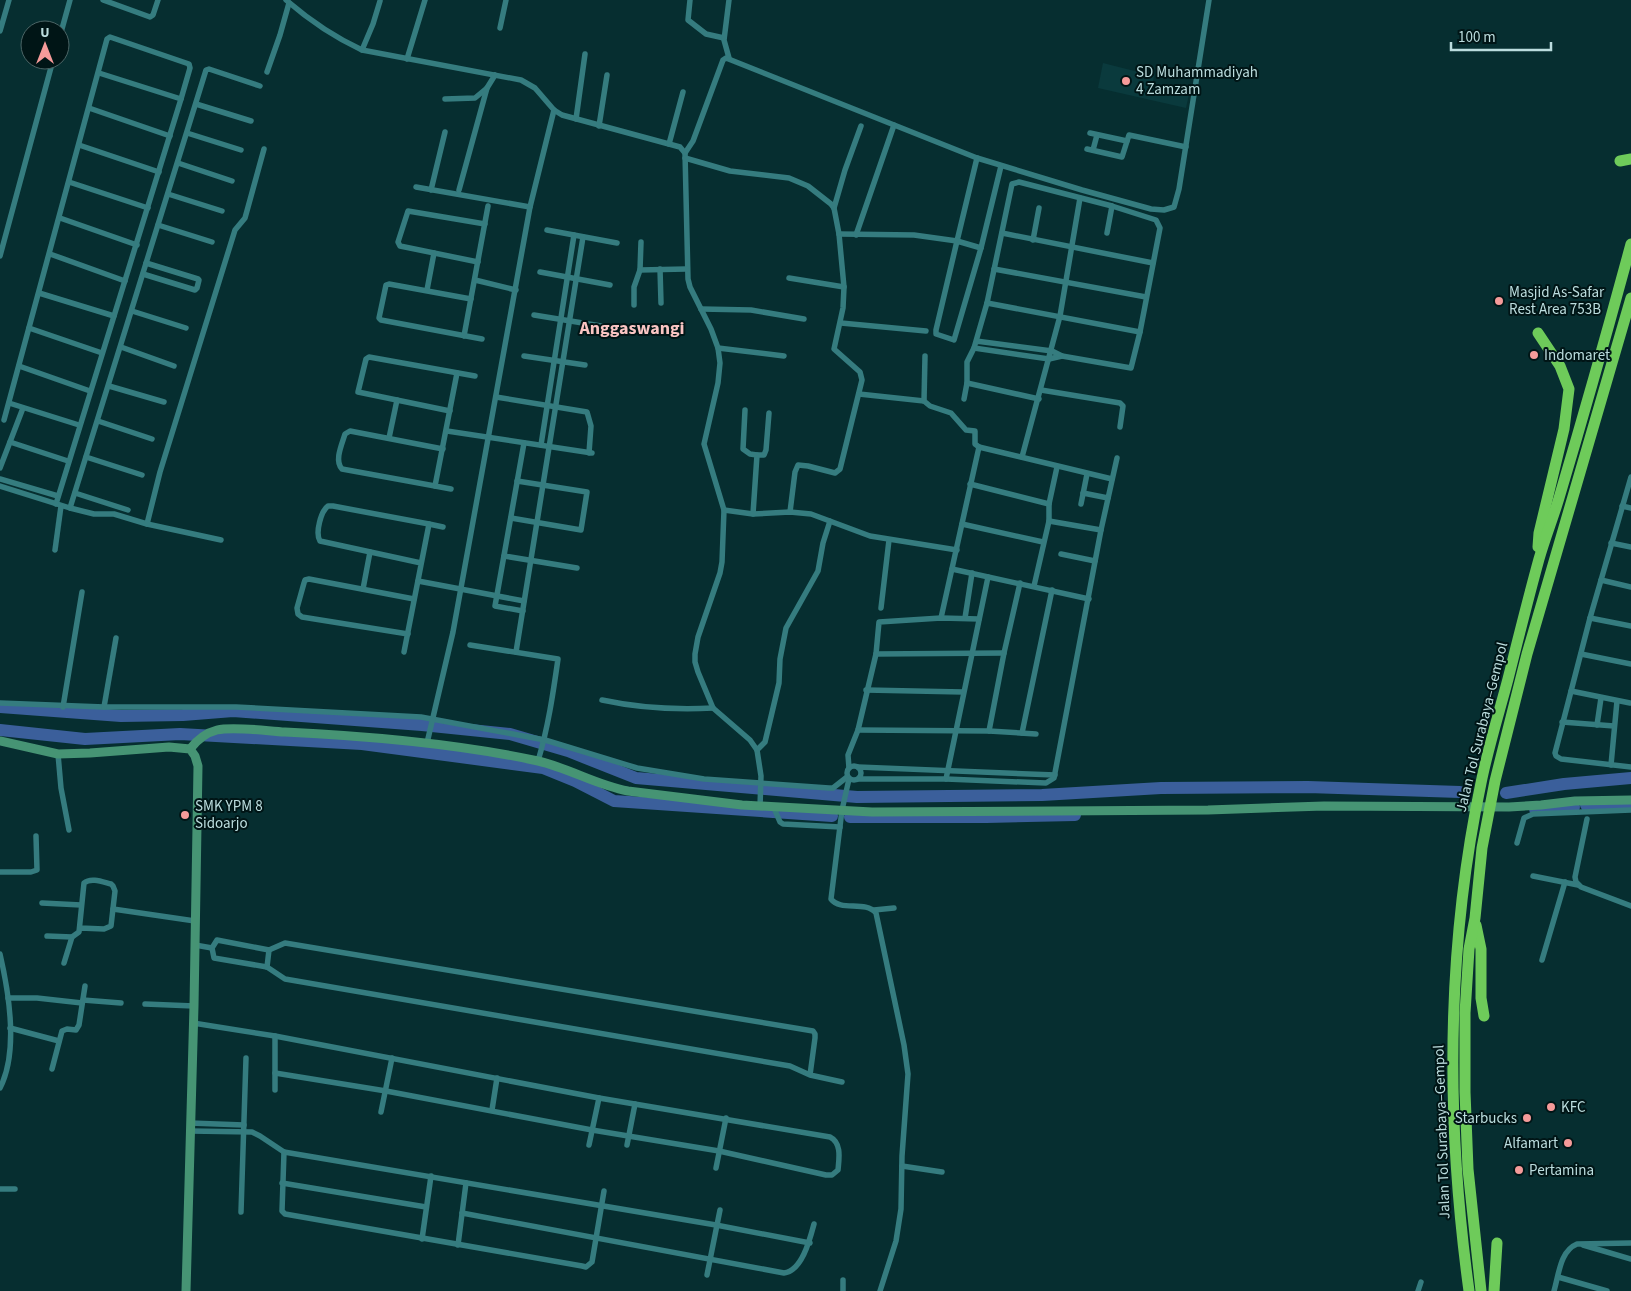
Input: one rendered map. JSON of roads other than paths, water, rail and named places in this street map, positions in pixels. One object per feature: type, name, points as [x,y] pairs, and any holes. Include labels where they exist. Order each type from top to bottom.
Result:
[{"type":"highway","name":"Jalan Tol Surabaya–Gempol","points":[[1469,1291],[1461,1231],[1456,1160],[1453,1093],[1454,1011],[1460,922],[1477,801],[1540,556],[1602,352],[1631,244]]},
{"type":"highway","name":"Jalan Tol Surabaya–Gempol","points":[[1481,1291],[1468,1169],[1465,1092],[1465,1013],[1469,949],[1475,918],[1482,848],[1490,802],[1527,654],[1631,298]]},
{"type":"highway","points":[[1538,334],[1560,366],[1569,389],[1564,429],[1539,532],[1538,547],[1540,556]]},
{"type":"highway","points":[[1475,918],[1481,948],[1481,991],[1484,1016]]},
{"type":"highway","points":[[1494,1291],[1497,1243]]},
{"type":"street","points":[[0,31],[9,0]]},
{"type":"street","points":[[64,20],[70,0]]},
{"type":"street","points":[[103,0],[150,17],[153,15],[158,0]]},
{"type":"street","points":[[407,59],[424,0]]},
{"type":"street","points":[[500,28],[506,0]]},
{"type":"street","points":[[690,0],[688,20],[706,34],[724,38]]},
{"type":"street","points":[[729,0],[724,38],[729,58]]},
{"type":"street","points":[[760,803],[761,786],[757,750],[750,740],[713,708],[698,672],[695,654],[698,637],[721,567],[724,510],[704,444],[718,383],[720,364],[718,348],[712,329],[690,287],[686,269],[685,156],[693,140],[723,60],[729,58],[894,125],[976,163],[1001,166],[1151,209],[1164,210],[1174,207],[1177,202],[1209,0]]},
{"type":"street","points":[[362,50],[380,1]]},
{"type":"street","points":[[267,72],[280,35],[288,2],[314,23],[339,39],[362,50],[521,80],[535,88],[558,112],[599,126],[680,147],[685,156],[730,171],[780,176],[801,182],[828,200],[834,208],[839,234],[844,287],[841,323],[834,349],[862,376],[840,469],[835,473],[798,465],[795,472],[790,512]]},
{"type":"street","points":[[16,424],[2,419],[9,403],[107,39],[110,37],[189,64],[190,68],[182,99],[58,496],[55,550]]},
{"type":"street","points":[[576,119],[585,54]]},
{"type":"street","points":[[0,256],[50,70]]},
{"type":"street","points":[[70,508],[208,70],[260,86]]},
{"type":"street","points":[[99,73],[182,99]]},
{"type":"street","points":[[459,190],[487,88],[495,75]]},
{"type":"street","points":[[599,126],[607,75]]},
{"type":"street","points":[[445,99],[475,98],[487,88]]},
{"type":"street","points":[[669,144],[682,92]]},
{"type":"street","points":[[196,104],[251,121]]},
{"type":"street","points":[[89,108],[170,136]]},
{"type":"street","points":[[428,739],[453,632],[530,207],[558,112]]},
{"type":"street","points":[[856,235],[894,125]]},
{"type":"street","points":[[834,208],[861,126]]},
{"type":"street","points":[[431,190],[445,132]]},
{"type":"street","points":[[187,133],[241,150]]},
{"type":"street","points":[[1090,133],[1127,142]]},
{"type":"street","points":[[1097,134],[1090,150],[1122,157],[1129,135],[1186,148]]},
{"type":"street","points":[[79,145],[159,172]]},
{"type":"street","points":[[146,524],[235,230],[245,218],[264,149]]},
{"type":"street","points":[[178,163],[232,181]]},
{"type":"street","points":[[976,163],[953,241],[936,330],[936,334],[954,340],[981,248],[1001,166]]},
{"type":"street","points":[[69,182],[148,208]]},
{"type":"street","points":[[964,399],[967,383],[967,362],[974,348],[976,341],[987,303],[1012,184],[1015,182],[1112,206],[1156,220],[1159,224],[1160,228],[1140,332],[1131,368],[1062,356],[1052,351],[976,341]]},
{"type":"street","points":[[416,187],[530,207]]},
{"type":"street","points":[[168,194],[222,211]]},
{"type":"street","points":[[1022,457],[1060,316],[1080,198]]},
{"type":"street","points":[[464,336],[488,206]]},
{"type":"street","points":[[1107,233],[1112,206]]},
{"type":"street","points":[[1033,240],[1039,208]]},
{"type":"street","points":[[478,262],[398,245],[406,212],[408,211],[485,224]]},
{"type":"street","points":[[60,218],[137,245]]},
{"type":"street","points":[[158,225],[212,242]]},
{"type":"street","points":[[547,230],[617,243]]},
{"type":"street","points":[[1002,233],[1153,263]]},
{"type":"street","points":[[839,234],[914,235],[953,241],[981,248]]},
{"type":"street","points":[[541,445],[574,235]]},
{"type":"street","points":[[516,652],[583,237]]},
{"type":"street","points":[[634,304],[634,287],[640,270],[641,242]]},
{"type":"street","points":[[427,290],[434,253]]},
{"type":"street","points":[[50,254],[125,281]]},
{"type":"street","points":[[143,274],[195,290],[197,288],[198,279],[146,263]]},
{"type":"street","points":[[660,269],[662,303]]},
{"type":"street","points":[[640,270],[686,269]]},
{"type":"street","points":[[994,269],[1146,296]]},
{"type":"street","points":[[540,272],[610,285]]},
{"type":"street","points":[[789,278],[844,287]]},
{"type":"street","points":[[475,280],[516,290]]},
{"type":"street","points":[[471,298],[389,284],[386,285],[379,318],[381,320],[482,339]]},
{"type":"street","points":[[39,292],[114,316]]},
{"type":"street","points":[[987,303],[1140,332]]},
{"type":"street","points":[[701,309],[751,310],[804,319]]},
{"type":"street","points":[[132,311],[186,328]]},
{"type":"street","points":[[534,315],[601,326]]},
{"type":"street","points":[[841,323],[926,331]]},
{"type":"street","points":[[29,328],[102,353]]},
{"type":"street","points":[[121,347],[174,366]]},
{"type":"street","points":[[718,348],[784,356]]},
{"type":"street","points":[[974,348],[1050,358],[1062,356]]},
{"type":"street","points":[[524,356],[586,366]]},
{"type":"street","points":[[924,401],[925,356]]},
{"type":"street","points":[[450,411],[358,392],[368,358],[475,376]]},
{"type":"street","points":[[19,366],[90,390]]},
{"type":"street","points":[[435,486],[458,373]]},
{"type":"street","points":[[967,383],[1039,399]]},
{"type":"street","points":[[109,386],[164,402]]},
{"type":"street","points":[[1041,390],[1120,403],[1123,406],[1120,428]]},
{"type":"street","points":[[859,394],[924,401],[930,406],[951,413],[976,435],[977,445],[970,484],[941,618]]},
{"type":"street","points":[[447,431],[488,439],[590,453],[591,426],[587,412],[496,397]]},
{"type":"street","points":[[389,438],[396,400]]},
{"type":"street","points":[[9,403],[79,425]]},
{"type":"street","points":[[0,468],[23,408]]},
{"type":"street","points":[[746,410],[743,449],[750,454],[764,455],[769,414]]},
{"type":"street","points":[[98,421],[152,438]]},
{"type":"street","points":[[443,449],[347,432],[338,464],[342,468],[451,489]]},
{"type":"street","points":[[10,442],[68,461]]},
{"type":"street","points":[[522,611],[495,606],[524,443]]},
{"type":"street","points":[[977,445],[1057,467],[1112,479]]},
{"type":"street","points":[[753,514],[757,455]]},
{"type":"street","points":[[86,458],[142,475]]},
{"type":"street","points":[[848,778],[854,781],[858,779],[946,779],[1046,783],[1052,780],[1056,775],[1116,458]]},
{"type":"street","points":[[1034,586],[1043,542],[1050,521],[1050,504],[1057,467]]},
{"type":"street","points":[[1081,504],[1087,474]]},
{"type":"street","points":[[1631,477],[1555,748],[1556,756],[1561,759],[1631,767]]},
{"type":"street","points":[[0,479],[58,496]]},
{"type":"street","points":[[511,518],[581,530],[587,492],[517,481]]},
{"type":"street","points":[[970,484],[1050,504]]},
{"type":"street","points":[[0,486],[58,505],[94,514],[114,514],[146,524],[221,540]]},
{"type":"street","points":[[75,493],[128,510]]},
{"type":"street","points":[[1083,493],[1108,498]]},
{"type":"street","points":[[421,563],[320,541],[318,535],[326,507],[333,506],[443,527]]},
{"type":"street","points":[[1622,506],[1631,508]]},
{"type":"street","points":[[724,510],[753,514],[790,512],[811,514],[859,532],[889,540],[957,550]]},
{"type":"street","points":[[757,750],[765,742],[780,680],[781,650],[786,628],[818,571],[823,543],[830,521]]},
{"type":"street","points":[[1050,521],[1101,530]]},
{"type":"street","points":[[404,652],[429,524]]},
{"type":"street","points":[[962,524],[1043,542]]},
{"type":"street","points":[[881,608],[889,540]]},
{"type":"street","points":[[1611,543],[1631,548]]},
{"type":"street","points":[[363,589],[370,552]]},
{"type":"street","points":[[1061,554],[1095,561]]},
{"type":"street","points":[[504,556],[577,568]]},
{"type":"street","points":[[952,568],[1089,599]]},
{"type":"street","points":[[965,618],[972,573]]},
{"type":"street","points":[[946,779],[988,576]]},
{"type":"street","points":[[408,634],[302,617],[298,614],[297,608],[304,583],[307,579],[414,599]]},
{"type":"street","points":[[1601,580],[1631,586]]},
{"type":"street","points":[[418,581],[524,601]]},
{"type":"street","points":[[989,731],[1020,583]]},
{"type":"street","points":[[1022,732],[1052,590]]},
{"type":"street","points":[[63,706],[82,592]]},
{"type":"street","points":[[894,908],[874,910],[838,904],[831,899],[842,808],[848,778],[846,772],[849,768],[848,756],[858,730],[876,654],[879,622],[941,618],[979,619]]},
{"type":"street","points":[[1590,618],[1631,626]]},
{"type":"street","points":[[104,707],[116,638]]},
{"type":"street","points":[[470,645],[558,659],[552,702],[539,757]]},
{"type":"street","points":[[876,654],[1004,653]]},
{"type":"street","points":[[1581,654],[1631,664]]},
{"type":"street","points":[[866,690],[963,692]]},
{"type":"street","points":[[1570,691],[1630,703]]},
{"type":"street","points":[[1597,725],[1601,698]]},
{"type":"street","points":[[602,700],[638,707],[713,708]]},
{"type":"street","points":[[1611,765],[1617,701]]},
{"type":"street","points":[[0,703],[104,707],[236,707],[388,714],[544,741],[637,768],[704,779],[761,786],[832,788],[848,778]]},
{"type":"street","points":[[1562,722],[1614,726]]},
{"type":"street","points":[[190,749],[198,739],[218,730],[428,739],[539,757],[620,789],[760,803],[775,811],[842,808],[872,812],[1208,810],[1324,806],[1509,807],[1575,801],[1626,804]]},
{"type":"street","points":[[858,730],[957,730],[1036,734]]},
{"type":"street","points":[[0,741],[58,754],[169,746],[190,749],[195,756],[198,766],[194,1006],[186,1291]]},
{"type":"street","points":[[58,754],[61,788],[69,830]]},
{"type":"street","points":[[849,768],[853,766],[1056,775]]},
{"type":"street","points":[[858,767],[861,773],[858,779]]},
{"type":"street","points":[[1516,843],[1522,822],[1527,816],[1542,813],[1594,812],[1626,804]]},
{"type":"street","points":[[775,811],[780,822],[788,825],[840,827]]},
{"type":"street","points":[[1583,811],[1587,819]]},
{"type":"street","points":[[1578,885],[1575,877],[1587,819],[1594,812]]},
{"type":"street","points":[[0,872],[31,872],[36,870],[36,836]]},
{"type":"street","points":[[1533,876],[1578,885],[1631,906]]},
{"type":"street","points":[[46,936],[72,937],[76,935],[80,928],[84,882],[91,880],[111,884],[113,886],[112,923],[108,928],[104,929],[80,928]]},
{"type":"street","points":[[1542,960],[1565,882]]},
{"type":"street","points":[[42,903],[81,904]]},
{"type":"street","points":[[113,910],[195,921]]},
{"type":"street","points":[[874,910],[878,917],[908,1074],[900,1220],[896,1241],[880,1291]]},
{"type":"street","points":[[64,963],[72,937]]},
{"type":"street","points":[[810,1075],[815,1038],[815,1034],[812,1031],[285,943],[269,950],[217,940],[212,948],[214,958],[266,967],[285,979],[790,1066],[810,1075],[842,1082]]},
{"type":"street","points":[[194,945],[212,948]]},
{"type":"street","points":[[266,967],[269,950]]},
{"type":"street","points":[[0,954],[8,998],[10,1028],[7,1069],[0,1088]]},
{"type":"street","points":[[52,1069],[59,1041],[64,1030],[76,1030],[78,1028],[85,986]]},
{"type":"street","points":[[8,998],[121,1003]]},
{"type":"street","points":[[145,1004],[194,1006]]},
{"type":"street","points":[[193,1023],[275,1036],[599,1098],[726,1118],[834,1139],[839,1145],[838,1170],[832,1175],[826,1175],[719,1151],[275,1073]]},
{"type":"street","points":[[10,1028],[59,1041]]},
{"type":"street","points":[[275,1036],[275,1090]]},
{"type":"street","points":[[241,1212],[246,1058]]},
{"type":"street","points":[[381,1112],[392,1058]]},
{"type":"street","points":[[492,1110],[497,1078]]},
{"type":"street","points":[[589,1145],[599,1098]]},
{"type":"street","points":[[627,1144],[635,1104]]},
{"type":"street","points":[[716,1168],[726,1118]]},
{"type":"street","points":[[190,1127],[244,1125]]},
{"type":"street","points":[[190,1127],[256,1133],[284,1152],[716,1225],[810,1243]]},
{"type":"street","points":[[284,1152],[282,1211],[285,1214],[586,1266],[592,1262],[604,1191]]},
{"type":"street","points":[[902,1166],[942,1172]]},
{"type":"street","points":[[422,1239],[431,1176]]},
{"type":"street","points":[[458,1245],[466,1182]]},
{"type":"street","points":[[282,1183],[426,1207]]},
{"type":"street","points":[[0,1189],[15,1189]]},
{"type":"street","points":[[707,1275],[720,1210]]},
{"type":"street","points":[[462,1213],[787,1273],[793,1270],[807,1250],[814,1224]]},
{"type":"street","points":[[1554,1291],[1565,1252],[1570,1247],[1577,1244],[1631,1243]]},
{"type":"street","points":[[1577,1244],[1631,1259]]},
{"type":"street","points":[[1558,1277],[1607,1291]]},
{"type":"street","points":[[843,1280],[844,1291]]},
{"type":"street","points":[[1418,1291],[1421,1282]]},
{"type":"waterway","points":[[0,707],[121,716],[183,715],[233,711],[422,725],[510,734],[568,751],[636,778],[857,797],[1042,795],[1161,788],[1308,787],[1460,792]]},
{"type":"waterway","points":[[0,730],[85,739],[180,734],[362,744],[543,768],[575,781],[614,801],[832,816]]},
{"type":"waterway","points":[[1506,793],[1564,784],[1631,778]]},
{"type":"waterway","points":[[1586,805],[1631,805]]},
{"type":"waterway","points":[[1535,809],[1574,807]]},
{"type":"waterway","points":[[850,817],[1075,815]]},
{"type":"place","name":"SD Muhammadiyah 4 Zamzam","points":[[1126,81]]},
{"type":"place","name":"Masjid As-Safar Rest Area 753B","points":[[1499,301]]},
{"type":"place","name":"Indomaret","points":[[1534,355]]},
{"type":"place","name":"SMK YPM 8 Sidoarjo","points":[[185,815]]},
{"type":"place","name":"KFC","points":[[1551,1107]]},
{"type":"place","name":"Starbucks","points":[[1527,1118]]},
{"type":"place","name":"Alfamart","points":[[1568,1143]]},
{"type":"place","name":"Pertamina","points":[[1519,1170]]},
{"type":"district","name":"Anggaswangi","points":[[632,328]]}]
